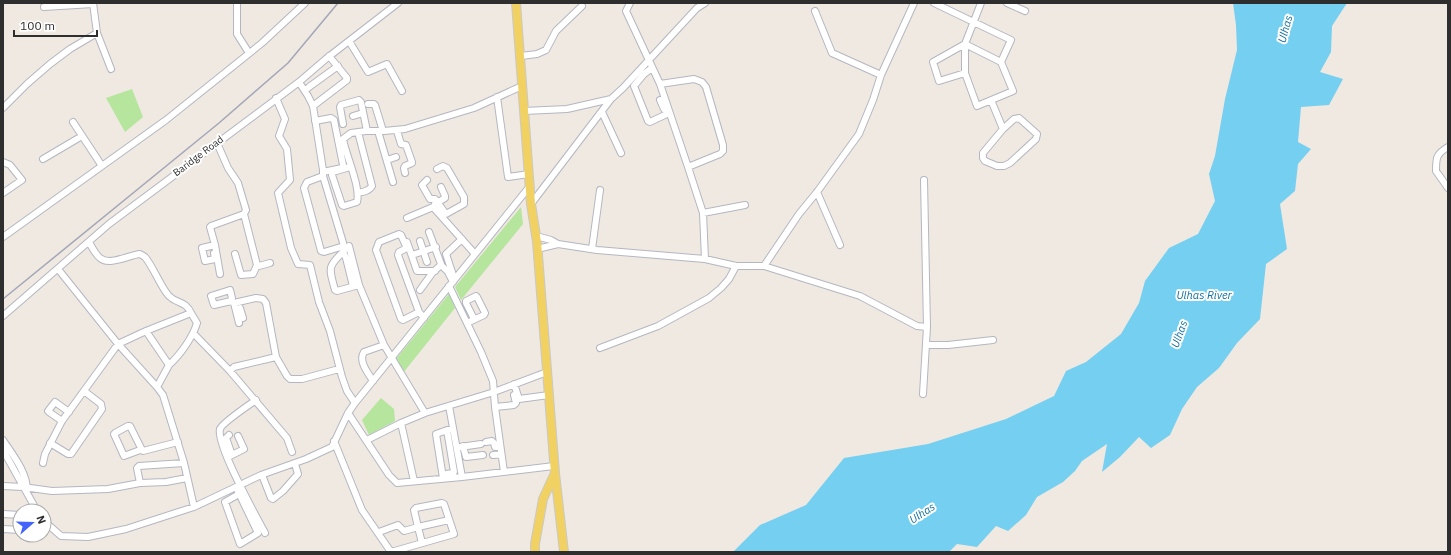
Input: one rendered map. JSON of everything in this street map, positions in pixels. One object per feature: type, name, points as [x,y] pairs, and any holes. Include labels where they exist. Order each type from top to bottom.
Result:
[{"type":"main road","points":[[516,3],[531,204],[536,236],[554,469],[564,552]]},
{"type":"main road","points":[[535,552],[543,499],[554,469]]},
{"type":"street","points":[[236,3],[237,34],[249,54]]},
{"type":"street","points":[[3,237],[166,120],[249,54],[305,3]]},
{"type":"street","name":"Baridge Road","points":[[3,316],[109,224],[299,82],[329,56],[398,3]]},
{"type":"street","points":[[630,3],[626,11],[660,84],[668,114],[688,167],[702,213],[705,259]]},
{"type":"street","points":[[632,83],[649,60],[697,8],[705,3]]},
{"type":"street","points":[[764,266],[799,214],[818,192],[859,134],[873,100],[880,75],[914,3]]},
{"type":"street","points":[[934,3],[1011,40],[1000,62]]},
{"type":"street","points":[[965,44],[1000,62],[1013,91],[977,106],[965,73],[965,44],[981,3]]},
{"type":"street","points":[[1007,3],[1025,11]]},
{"type":"street","points":[[44,7],[93,4],[97,33],[111,69]]},
{"type":"street","points":[[521,56],[537,54],[546,50],[556,31],[582,6]]},
{"type":"street","points":[[815,11],[832,53],[880,75]]},
{"type":"street","points":[[3,108],[50,64],[70,49],[93,37],[97,33]]},
{"type":"street","points":[[349,41],[368,72],[387,64],[402,91]]},
{"type":"street","points":[[965,44],[933,62],[939,81],[965,73]]},
{"type":"street","points":[[313,106],[347,80],[329,56]]},
{"type":"street","points":[[305,91],[338,66]]},
{"type":"street","points":[[531,204],[611,99],[652,68]]},
{"type":"street","points":[[660,84],[694,79],[702,82],[706,87],[723,145],[723,150],[720,154],[688,167]]},
{"type":"street","points":[[299,82],[313,106],[323,174],[356,285],[384,345],[425,413]]},
{"type":"street","points":[[632,83],[648,121],[650,122],[668,114]]},
{"type":"street","points":[[350,167],[333,172],[332,175],[342,205],[357,202],[358,192],[343,139],[351,133],[367,131],[397,131],[405,129],[474,108],[522,86]]},
{"type":"street","points":[[497,97],[508,177],[529,174]]},
{"type":"street","points":[[276,98],[285,120],[278,136],[287,149],[290,180],[278,193],[291,248],[298,264],[310,265],[319,302],[330,331],[339,369],[347,392],[355,403]]},
{"type":"street","points":[[524,110],[567,109],[611,99]]},
{"type":"street","points":[[343,124],[340,107],[341,105],[359,100],[364,113],[367,131]]},
{"type":"street","points":[[660,100],[668,114]]},
{"type":"street","points":[[991,100],[1003,129]]},
{"type":"street","points":[[368,104],[375,105],[393,182]]},
{"type":"street","points":[[602,112],[621,153]]},
{"type":"street","points":[[353,116],[364,113]]},
{"type":"street","points":[[315,121],[331,118],[334,120],[343,165],[342,168],[323,174],[307,182],[304,188],[321,251],[324,252],[345,248]]},
{"type":"street","points":[[1019,118],[1037,134],[1036,139],[1010,163],[1004,166],[997,166],[985,161],[982,158],[983,153],[1003,129],[1014,119],[1019,118]]},
{"type":"street","points":[[73,122],[102,166]]},
{"type":"street","points":[[397,131],[401,144],[406,145],[412,162],[412,164],[405,166],[405,173]]},
{"type":"street","points":[[358,132],[372,186],[371,189],[360,193],[358,192]]},
{"type":"street","points":[[43,159],[82,136]]},
{"type":"street","points":[[217,142],[228,168],[238,183],[246,210],[244,214],[257,265],[252,274],[240,275],[235,254]]},
{"type":"street","points":[[1448,147],[1437,155],[1436,171],[1448,188]]},
{"type":"street","points":[[387,160],[396,157]]},
{"type":"street","points":[[3,162],[10,165],[22,180],[3,193]]},
{"type":"street","points":[[435,205],[447,214],[465,202],[464,197],[447,168],[443,166],[437,169]]},
{"type":"street","points":[[427,180],[422,184],[430,199],[436,199],[435,205],[475,254]]},
{"type":"street","points":[[923,394],[927,345],[924,180]]},
{"type":"street","points":[[52,528],[61,536],[88,537],[126,529],[194,507],[262,475],[295,464],[332,447],[348,413],[355,403],[530,186]]},
{"type":"street","points":[[407,218],[435,205],[445,198],[441,187]]},
{"type":"street","points":[[592,249],[600,190]]},
{"type":"street","points":[[818,192],[840,245]]},
{"type":"street","points":[[702,213],[745,205]]},
{"type":"street","points":[[220,274],[210,227],[244,214]]},
{"type":"street","points":[[429,232],[441,265],[451,276],[452,283]]},
{"type":"street","points":[[419,312],[403,320],[401,319],[376,250],[379,242],[399,234],[401,235],[406,246],[405,249],[399,252],[398,255],[419,312],[424,318]]},
{"type":"street","points":[[536,236],[551,240],[558,244],[592,249],[705,259],[736,266],[764,266],[860,296],[917,326],[927,327]]},
{"type":"street","points":[[462,239],[446,254],[452,283],[467,323],[493,381],[504,472]]},
{"type":"street","points":[[407,240],[417,271],[435,271]]},
{"type":"street","points":[[420,241],[427,262]]},
{"type":"street","points":[[89,242],[100,258],[106,260],[120,259],[140,254],[145,257],[169,296],[176,301],[186,304],[197,323],[194,334],[177,358],[169,365],[157,387]]},
{"type":"street","points":[[537,249],[558,244]]},
{"type":"street","points":[[345,248],[334,260],[331,266],[330,271],[335,290],[338,291],[356,285]]},
{"type":"street","points":[[412,255],[436,248]]},
{"type":"street","points":[[257,265],[270,264]]},
{"type":"street","points":[[420,290],[441,265]]},
{"type":"street","points":[[600,348],[658,326],[709,298],[729,279],[736,266]]},
{"type":"street","points":[[58,269],[118,344],[163,395],[184,463],[194,507]]},
{"type":"street","points":[[239,321],[233,302],[256,298],[263,299],[266,302],[276,357],[290,379],[302,379],[339,369]]},
{"type":"street","points":[[239,321],[243,318],[240,308]]},
{"type":"street","points":[[43,463],[45,454],[62,421],[118,344],[191,313]]},
{"type":"street","points":[[239,321],[247,320]]},
{"type":"street","points":[[467,323],[474,320]]},
{"type":"street","points":[[146,331],[169,365]]},
{"type":"street","points":[[194,334],[256,400],[287,438],[292,452]]},
{"type":"street","points":[[927,345],[948,345],[993,340]]},
{"type":"street","points":[[373,381],[365,368],[362,354],[384,345]]},
{"type":"street","points":[[230,371],[234,367],[276,357]]},
{"type":"street","points":[[367,440],[425,413],[494,392],[547,372]]},
{"type":"street","points":[[513,385],[519,399],[548,395]]},
{"type":"street","points":[[495,407],[516,403],[513,385]]},
{"type":"street","points":[[50,443],[70,454],[102,409],[101,404],[84,391]]},
{"type":"street","points":[[230,456],[220,435],[221,427],[256,400]]},
{"type":"street","points":[[62,421],[48,411],[54,403],[55,402],[69,412]]},
{"type":"street","points":[[348,413],[389,475],[397,483],[444,476],[454,472],[449,406]]},
{"type":"street","points":[[401,423],[414,481]]},
{"type":"street","points":[[140,450],[141,448],[130,426],[114,434],[124,456],[140,450],[143,451],[178,442]]},
{"type":"street","points":[[450,429],[456,446],[462,477]]},
{"type":"street","points":[[444,476],[436,434],[450,429]]},
{"type":"street","points":[[229,435],[226,438],[239,494],[258,533],[240,544],[225,502],[239,494]]},
{"type":"street","points":[[230,456],[244,449],[238,436]]},
{"type":"street","points":[[3,440],[17,462],[27,482],[26,489]]},
{"type":"street","points":[[334,441],[362,510],[391,552],[453,535],[450,520],[444,504],[442,503],[416,508],[414,510],[422,543]]},
{"type":"street","points":[[456,446],[492,441],[495,447],[500,446]]},
{"type":"street","points":[[456,446],[481,443]]},
{"type":"street","points":[[459,461],[482,456],[466,457],[463,446]]},
{"type":"street","points":[[3,450],[33,503]]},
{"type":"street","points":[[492,455],[501,454]]},
{"type":"street","points":[[140,484],[137,468],[139,466],[184,463]]},
{"type":"street","points":[[262,475],[271,498],[273,499],[283,491],[298,474],[295,464]]},
{"type":"street","points":[[444,476],[462,477],[504,472],[554,469]]},
{"type":"street","points":[[3,486],[52,491],[108,489],[187,478]]},
{"type":"street","points":[[238,486],[265,533]]},
{"type":"street","points":[[220,494],[226,515]]},
{"type":"street","points":[[378,532],[398,525],[404,531],[450,520]]},
{"type":"green space","points":[[132,89],[143,117],[125,132],[106,98]]},
{"type":"green space","points":[[521,207],[523,224],[461,300],[455,287]]},
{"type":"green space","points":[[449,294],[455,308],[403,373],[396,359]]},
{"type":"green space","points":[[381,398],[394,409],[395,421],[369,435],[362,420]]},
{"type":"water","name":"Ulhas River","points":[[1233,3],[1347,3],[1332,26],[1331,52],[1320,72],[1343,79],[1329,105],[1301,107],[1298,142],[1311,149],[1298,164],[1295,191],[1280,204],[1287,249],[1266,264],[1260,319],[1237,343],[1219,368],[1197,387],[1182,409],[1170,435],[1151,448],[1139,437],[1120,457],[1102,472],[1107,444],[1082,461],[1075,471],[1063,482],[1037,497],[1026,515],[1008,531],[996,526],[977,547],[957,544],[949,552],[733,552],[760,525],[806,505],[844,458],[928,444],[1006,419],[1054,396],[1066,371],[1086,362],[1121,334],[1139,303],[1145,281],[1169,248],[1198,234],[1215,201],[1209,174],[1215,156],[1225,99],[1237,50]]},
{"type":"railway","points":[[3,299],[219,123],[288,63],[338,3]]},
{"type":"water label","name":"Ulhas","points":[[1285,29]]},
{"type":"water label","name":"Ulhas","points":[[1179,334]]},
{"type":"water label","name":"Ulhas","points":[[922,513]]}]
